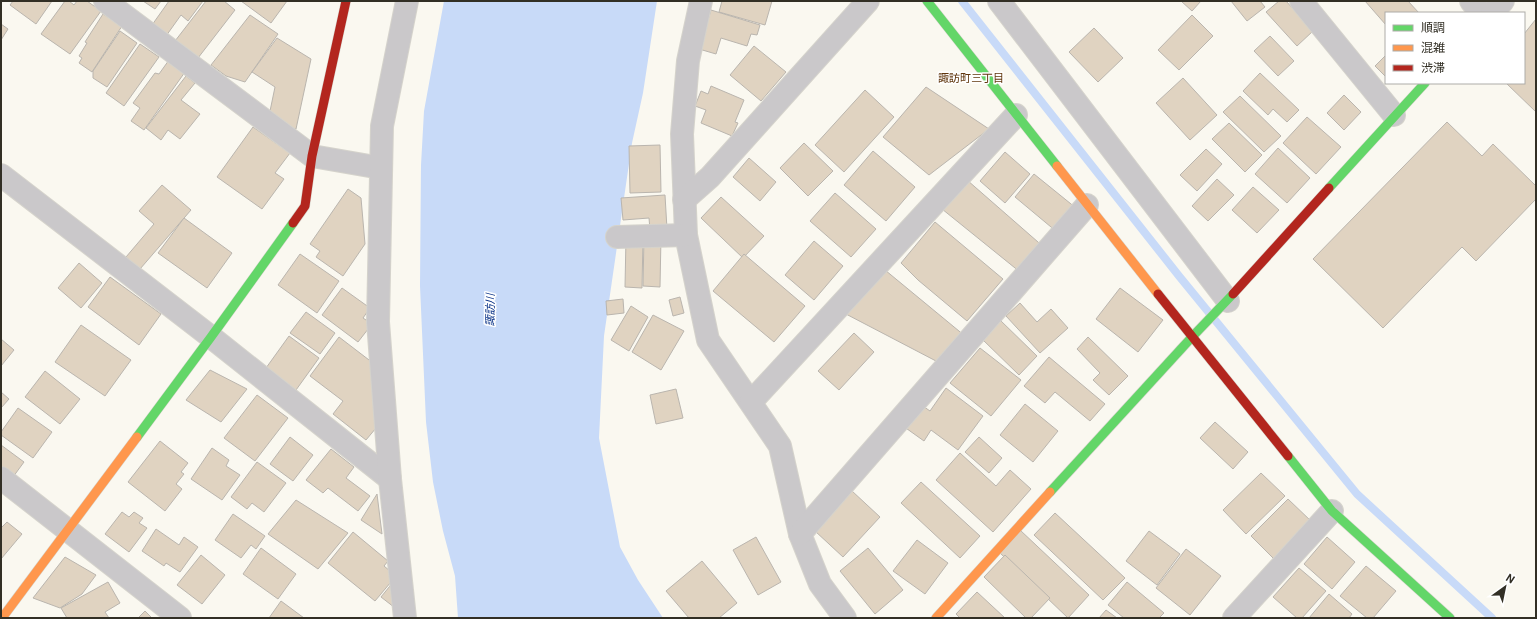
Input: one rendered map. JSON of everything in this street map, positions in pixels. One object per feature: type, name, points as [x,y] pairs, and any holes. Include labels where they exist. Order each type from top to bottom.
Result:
[{"type":"street","points":[[105,1],[312,156],[381,168]]},
{"type":"street","points":[[2,618],[212,337],[304,206],[312,156],[346,1]]},
{"type":"street","points":[[405,618],[390,479],[378,322],[382,126],[407,1]]},
{"type":"street","points":[[701,1],[688,62],[682,134],[686,235],[708,340],[780,446],[800,534],[820,584],[845,618]]},
{"type":"street","points":[[684,200],[710,177],[868,1]]},
{"type":"street","points":[[927,1],[1087,205],[1332,511],[1450,618]]},
{"type":"street","points":[[998,1],[1228,301]]},
{"type":"street","points":[[1302,1],[1394,115]]},
{"type":"street","points":[[1471,1],[1480,12]]},
{"type":"street","points":[[1493,12],[1503,1]]},
{"type":"street","points":[[936,618],[1192,337],[1228,301],[1394,115],[1424,84]]},
{"type":"street","points":[[751,402],[1016,115]]},
{"type":"street","points":[[1,174],[212,337],[390,479]]},
{"type":"street","points":[[800,534],[1087,205]]},
{"type":"street","points":[[617,237],[686,235]]},
{"type":"street","points":[[1,478],[180,618]]},
{"type":"street","points":[[1234,618],[1332,511]]},
{"type":"water","name":"諏訪川","points":[[444,1],[657,1],[643,93],[632,143],[604,336],[599,438],[620,547],[638,580],[663,618],[458,618],[455,576],[443,531],[433,482],[426,422],[420,286],[421,165],[424,111]]},
{"type":"building","points":[[13,1],[52,1],[36,24],[10,5]]},
{"type":"building","points":[[65,1],[69,1],[74,5],[77,1],[87,1],[101,11],[70,54],[41,34]]},
{"type":"building","points":[[143,1],[161,1],[155,9]]},
{"type":"building","points":[[169,1],[203,1],[188,21],[181,15],[166,36],[152,25]]},
{"type":"building","points":[[206,1],[224,1],[235,10],[198,58],[175,41]]},
{"type":"building","points":[[241,1],[287,1],[271,23]]},
{"type":"building","points":[[722,1],[772,1],[765,25],[719,12]]},
{"type":"building","points":[[1181,1],[1201,1],[1192,11]]},
{"type":"building","points":[[1231,1],[1260,1],[1265,7],[1247,21]]},
{"type":"building","points":[[1279,1],[1286,1],[1313,31],[1297,46],[1266,12]]},
{"type":"building","points":[[1365,1],[1408,1],[1418,12],[1385,12],[1385,24]]},
{"type":"building","points":[[711,10],[760,25],[757,35],[751,34],[747,46],[721,38],[716,54],[699,49]]},
{"type":"building","points":[[103,14],[122,26],[92,72],[79,63],[82,58],[79,56],[87,43],[85,42]]},
{"type":"building","points":[[250,15],[278,34],[245,82],[226,76],[211,65]]},
{"type":"building","points":[[1192,15],[1213,36],[1179,70],[1158,50]]},
{"type":"building","points":[[1536,19],[1536,112],[1507,84],[1525,84],[1525,33]]},
{"type":"building","points":[[1,24],[8,29],[1,40]]},
{"type":"building","points":[[1094,28],[1123,58],[1098,82],[1069,52]]},
{"type":"building","points":[[120,31],[137,43],[107,87],[93,78],[93,71]]},
{"type":"building","points":[[1270,36],[1294,61],[1278,76],[1254,51]]},
{"type":"building","points":[[277,38],[311,59],[296,129],[276,124],[269,116],[275,87],[252,72]]},
{"type":"building","points":[[140,44],[159,57],[124,106],[106,93]]},
{"type":"building","points":[[754,46],[786,72],[761,101],[730,75]]},
{"type":"building","points":[[1385,56],[1385,76],[1375,66]]},
{"type":"building","points":[[169,60],[185,72],[144,130],[131,121],[140,108],[133,103],[155,73],[159,74]]},
{"type":"building","points":[[1260,73],[1299,110],[1287,122],[1273,109],[1268,115],[1243,91]]},
{"type":"building","points":[[186,76],[195,83],[181,100],[200,114],[180,139],[168,130],[161,140],[146,128]]},
{"type":"building","points":[[1183,78],[1217,115],[1190,140],[1156,103]]},
{"type":"building","points":[[711,86],[744,100],[735,122],[738,123],[732,136],[701,123],[706,110],[695,106],[701,91],[708,94]]},
{"type":"building","points":[[926,87],[989,129],[929,175],[883,137]]},
{"type":"building","points":[[865,90],[894,117],[844,172],[815,145]]},
{"type":"building","points":[[1344,95],[1361,112],[1344,130],[1327,113]]},
{"type":"building","points":[[1240,96],[1281,136],[1264,152],[1223,112]]},
{"type":"building","points":[[1307,117],[1341,147],[1316,174],[1283,143]]},
{"type":"building","points":[[1447,122],[1482,156],[1493,144],[1536,186],[1536,199],[1476,261],[1462,247],[1383,328],[1313,259]]},
{"type":"building","points":[[1229,123],[1262,155],[1245,172],[1212,139]]},
{"type":"building","points":[[253,127],[290,153],[275,173],[284,179],[262,209],[217,177]]},
{"type":"building","points":[[804,143],[833,171],[808,196],[780,168]]},
{"type":"building","points":[[660,145],[661,192],[630,193],[629,146]]},
{"type":"building","points":[[1278,148],[1310,178],[1287,203],[1255,174]]},
{"type":"building","points":[[1206,149],[1222,164],[1197,191],[1180,175]]},
{"type":"building","points":[[873,151],[915,187],[886,221],[844,185]]},
{"type":"building","points":[[1005,152],[1030,174],[1005,203],[980,181]]},
{"type":"building","points":[[749,158],[776,182],[760,201],[733,177]]},
{"type":"building","points":[[1034,174],[1076,208],[1057,232],[1015,197]]},
{"type":"building","points":[[1217,179],[1234,195],[1208,221],[1192,206]]},
{"type":"building","points":[[967,180],[1046,249],[1020,272],[942,209]]},
{"type":"building","points":[[162,185],[191,210],[140,269],[126,257],[154,224],[139,211]]},
{"type":"building","points":[[1253,187],[1279,210],[1257,233],[1232,210]]},
{"type":"building","points":[[348,189],[361,198],[365,244],[343,276],[316,257],[320,251],[310,244]]},
{"type":"building","points":[[835,193],[876,229],[851,257],[810,221]]},
{"type":"building","points":[[665,195],[667,229],[650,230],[649,218],[623,220],[621,198]]},
{"type":"building","points":[[721,197],[764,236],[743,258],[701,218]]},
{"type":"building","points":[[184,218],[232,253],[207,288],[158,253]]},
{"type":"building","points":[[935,222],[1003,279],[967,321],[918,280],[901,263]]},
{"type":"building","points":[[644,237],[661,237],[660,287],[643,286]]},
{"type":"building","points":[[626,238],[643,238],[642,288],[625,287]]},
{"type":"building","points":[[814,241],[843,266],[814,300],[785,275]]},
{"type":"building","points":[[300,254],[339,281],[317,313],[278,285]]},
{"type":"building","points":[[744,254],[805,306],[774,342],[713,291]]},
{"type":"building","points":[[79,263],[102,283],[81,308],[58,288]]},
{"type":"building","points":[[885,270],[965,336],[936,361],[844,313]]},
{"type":"building","points":[[110,277],[161,314],[139,345],[88,307]]},
{"type":"building","points":[[342,288],[370,308],[363,318],[372,324],[358,342],[322,315]]},
{"type":"building","points":[[1120,288],[1163,320],[1138,352],[1096,319]]},
{"type":"building","points":[[680,297],[684,313],[673,316],[669,300]]},
{"type":"building","points":[[623,299],[624,313],[607,315],[606,301]]},
{"type":"building","points":[[1020,303],[1037,322],[1051,309],[1068,328],[1040,353],[1006,316]]},
{"type":"building","points":[[631,306],[648,317],[629,351],[611,340]]},
{"type":"building","points":[[306,312],[335,333],[320,354],[290,333]]},
{"type":"building","points":[[653,315],[684,331],[661,370],[632,352]]},
{"type":"building","points":[[1000,320],[1037,356],[1019,375],[982,339]]},
{"type":"building","points":[[81,325],[131,360],[105,396],[55,362]]},
{"type":"building","points":[[854,333],[874,352],[839,390],[818,371]]},
{"type":"building","points":[[289,336],[319,358],[296,390],[266,368]]},
{"type":"building","points":[[339,337],[373,363],[376,428],[366,440],[333,414],[343,401],[310,376]]},
{"type":"building","points":[[1088,337],[1128,376],[1109,395],[1093,380],[1100,373],[1077,349]]},
{"type":"building","points":[[1,339],[14,350],[1,366]]},
{"type":"building","points":[[980,348],[1021,380],[991,416],[950,383]]},
{"type":"building","points":[[1049,357],[1105,404],[1090,421],[1055,392],[1045,403],[1024,386]]},
{"type":"building","points":[[210,370],[247,389],[221,422],[186,400]]},
{"type":"building","points":[[45,371],[80,399],[60,424],[25,397]]},
{"type":"building","points":[[946,388],[983,416],[958,450],[931,430],[924,441],[903,426],[920,404],[930,411]]},
{"type":"building","points":[[676,389],[683,418],[656,424],[650,395]]},
{"type":"building","points":[[1,392],[9,399],[1,408]]},
{"type":"building","points":[[257,395],[288,418],[255,461],[224,438]]},
{"type":"building","points":[[1025,404],[1058,431],[1033,462],[1000,435]]},
{"type":"building","points":[[18,408],[52,432],[33,458],[1,435],[1,432]]},
{"type":"building","points":[[1215,422],[1248,452],[1233,469],[1200,438]]},
{"type":"building","points":[[290,437],[313,455],[293,481],[270,464]]},
{"type":"building","points":[[979,437],[1002,458],[989,473],[965,452]]},
{"type":"building","points":[[160,441],[188,463],[181,472],[184,474],[176,484],[182,489],[165,511],[128,482]]},
{"type":"building","points":[[1,445],[24,462],[13,477],[1,468]]},
{"type":"building","points":[[212,448],[229,460],[226,466],[240,475],[222,500],[191,479]]},
{"type":"building","points":[[331,449],[354,467],[346,478],[370,496],[358,511],[328,488],[323,493],[306,480]]},
{"type":"building","points":[[960,453],[996,486],[1010,470],[1031,489],[993,532],[936,480]]},
{"type":"building","points":[[257,462],[286,483],[264,512],[252,503],[247,509],[231,497]]},
{"type":"building","points":[[1261,473],[1285,496],[1246,534],[1223,510]]},
{"type":"building","points":[[921,482],[980,536],[960,558],[901,503]]},
{"type":"building","points":[[852,491],[880,517],[843,557],[815,531]]},
{"type":"building","points":[[377,494],[382,534],[361,520]]},
{"type":"building","points":[[1288,499],[1312,522],[1275,560],[1251,536]]},
{"type":"building","points":[[296,500],[348,533],[318,569],[268,534]]},
{"type":"building","points":[[122,512],[129,517],[134,512],[143,518],[139,523],[147,528],[129,552],[105,534]]},
{"type":"building","points":[[1055,513],[1125,578],[1103,600],[1034,535]]},
{"type":"building","points":[[233,514],[265,536],[256,549],[251,545],[241,558],[215,540]]},
{"type":"building","points":[[7,522],[22,534],[1,559],[1,526],[2,527]]},
{"type":"building","points":[[156,529],[179,545],[184,537],[198,547],[180,572],[166,563],[164,566],[142,551]]},
{"type":"building","points":[[1020,530],[1089,595],[1068,618],[999,552]]},
{"type":"building","points":[[1149,531],[1180,554],[1157,585],[1126,561]]},
{"type":"building","points":[[353,532],[388,561],[384,566],[396,576],[375,601],[328,563]]},
{"type":"building","points":[[756,537],[781,582],[758,595],[733,550]]},
{"type":"building","points":[[1327,537],[1355,562],[1332,589],[1304,564]]},
{"type":"building","points":[[917,540],[948,563],[925,594],[893,571]]},
{"type":"building","points":[[261,548],[296,574],[278,599],[243,574]]},
{"type":"building","points":[[868,548],[903,590],[875,614],[840,571]]},
{"type":"building","points":[[1186,549],[1221,576],[1190,615],[1156,588]]},
{"type":"building","points":[[201,555],[225,575],[202,604],[177,585]]},
{"type":"building","points":[[1005,555],[1050,598],[1031,618],[1026,618],[984,577]]},
{"type":"building","points":[[65,557],[96,575],[82,594],[60,608],[33,598]]},
{"type":"building","points":[[702,561],[737,603],[719,618],[689,618],[666,591]]},
{"type":"building","points":[[1366,566],[1396,591],[1373,618],[1367,618],[1340,596]]},
{"type":"building","points":[[1299,568],[1326,591],[1302,618],[1297,618],[1273,597]]},
{"type":"building","points":[[394,581],[399,611],[381,597]]},
{"type":"building","points":[[108,582],[120,603],[105,612],[109,618],[67,618],[61,608]]},
{"type":"building","points":[[1127,582],[1164,613],[1159,618],[1124,618],[1108,605]]},
{"type":"building","points":[[977,592],[1005,618],[960,618],[956,614]]},
{"type":"building","points":[[1329,594],[1352,614],[1349,618],[1309,618]]},
{"type":"building","points":[[281,601],[304,618],[269,618]]},
{"type":"building","points":[[1106,610],[1117,618],[1099,618]]},
{"type":"building","points":[[145,611],[152,618],[138,618]]},
{"type":"waterway","points":[[962,1],[1179,276],[1357,494],[1492,618]]},
{"type":"traffic: fast","points":[[927,1],[1057,166]]},
{"type":"traffic: fast","points":[[1329,188],[1424,84]]},
{"type":"traffic: fast","points":[[137,437],[293,223]]},
{"type":"traffic: fast","points":[[1050,492],[1233,294]]},
{"type":"traffic: fast","points":[[1288,456],[1332,511],[1450,618]]},
{"type":"traffic: slow","points":[[1057,166],[1158,294]]},
{"type":"traffic: slow","points":[[2,618],[137,437]]},
{"type":"traffic: slow","points":[[936,618],[1050,492]]},
{"type":"traffic: jam","points":[[293,223],[305,206],[312,156],[346,1]]},
{"type":"traffic: jam","points":[[1233,294],[1329,188]]},
{"type":"traffic: jam","points":[[1158,294],[1288,456]]},
{"type":"district","name":"諏訪町三丁目","points":[[971,78]]}]
